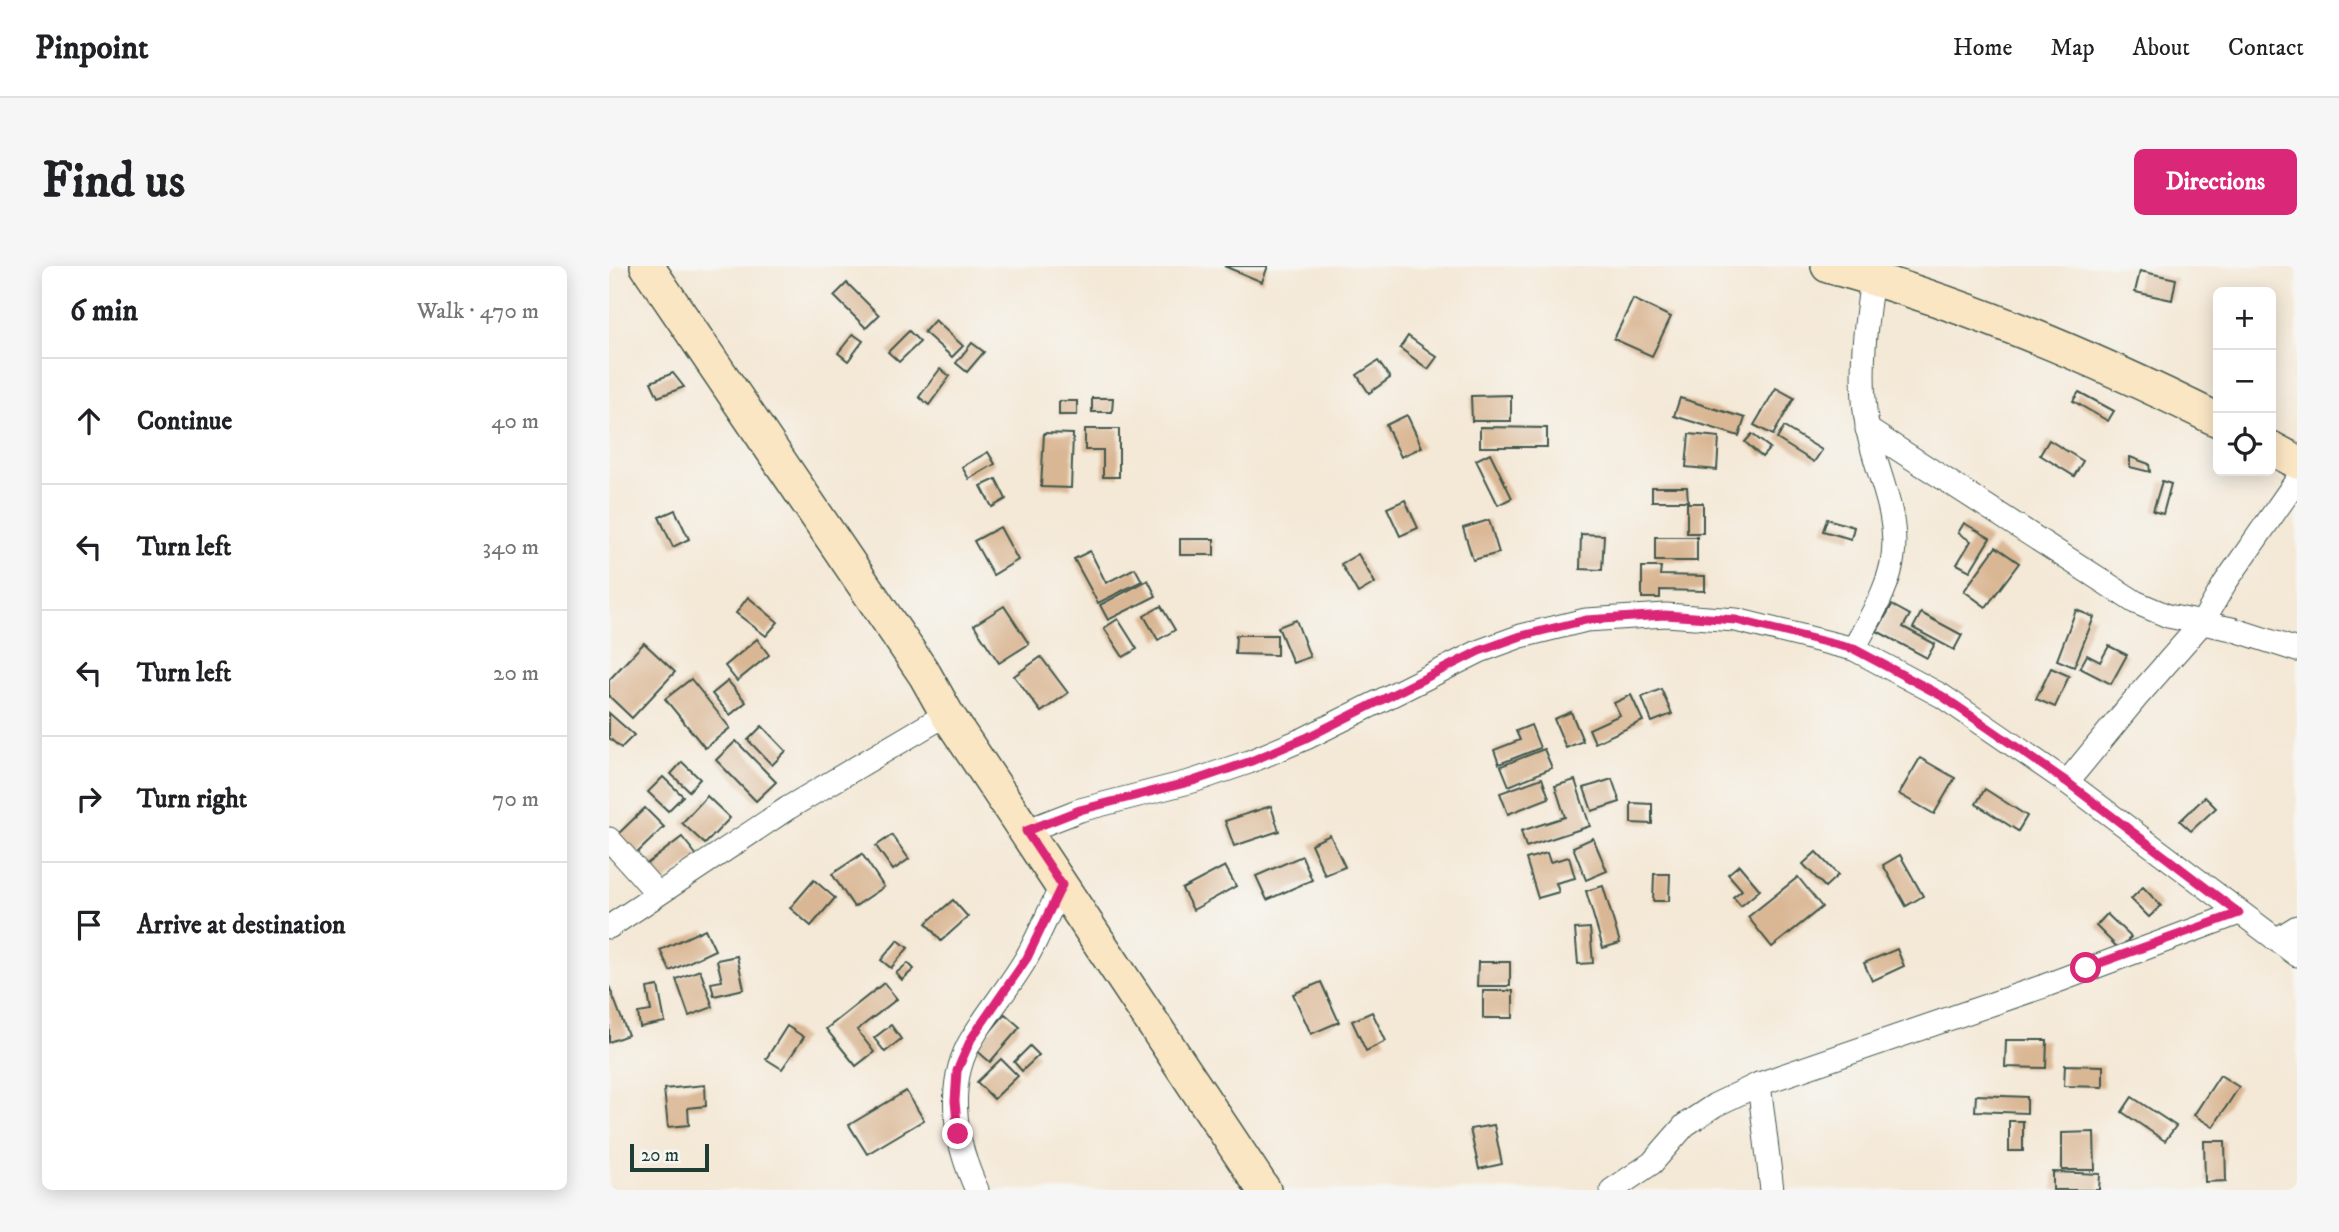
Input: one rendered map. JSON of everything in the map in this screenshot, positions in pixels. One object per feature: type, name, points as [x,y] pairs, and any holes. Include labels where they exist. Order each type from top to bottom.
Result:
[{"type":"main road","points":[[647,266],[925,675],[947,714],[1264,1190]]},
{"type":"main road","points":[[1828,266],[1873,272],[2078,354],[2213,418]]},
{"type":"street","points":[[1854,649],[1893,555],[1889,503],[1867,429],[1863,395],[1863,349],[1873,272]]},
{"type":"street","points":[[1867,429],[2104,584],[2168,617],[2202,623],[2297,650]]},
{"type":"street","points":[[2067,782],[2202,623],[2291,461]]},
{"type":"street","points":[[1026,831],[1080,810],[1193,781],[1249,762],[1306,738],[1479,651],[1586,620],[1665,615],[1736,620],[1854,649],[1942,696],[2067,782],[2297,955]]},
{"type":"street","points":[[609,927],[788,808],[947,714]]},
{"type":"street","points":[[609,839],[658,894]]},
{"type":"street","points":[[977,1190],[958,1134],[955,1101],[957,1071],[971,1039],[1027,958],[1062,885]]},
{"type":"street","points":[[1612,1190],[1652,1163],[1685,1125],[1715,1105],[1759,1084],[2044,986],[2239,913]]},
{"type":"street","points":[[2276,940],[2297,927]]},
{"type":"street","points":[[1759,1084],[1772,1190]]},
{"type":"building","points":[[1224,266],[1268,266],[1262,282]]},
{"type":"building","points":[[2140,271],[2176,279],[2172,300],[2135,292]]},
{"type":"building","points":[[847,283],[879,315],[866,328],[834,296]]},
{"type":"building","points":[[1633,299],[1671,317],[1652,356],[1614,339]]},
{"type":"building","points":[[935,320],[963,346],[952,357],[924,332]]},
{"type":"building","points":[[909,331],[920,342],[899,362],[888,352]]},
{"type":"building","points":[[853,334],[863,341],[848,361],[838,353]]},
{"type":"building","points":[[1408,336],[1437,357],[1428,369],[1400,348]]},
{"type":"building","points":[[972,343],[984,352],[967,372],[956,363]]},
{"type":"building","points":[[1378,361],[1390,378],[1369,393],[1357,375]]},
{"type":"building","points":[[940,369],[950,376],[929,405],[919,397]]},
{"type":"building","points":[[673,373],[684,387],[658,397],[651,382]]},
{"type":"building","points":[[1776,388],[1794,398],[1773,435],[1754,425]]},
{"type":"building","points":[[2079,392],[2114,411],[2108,421],[2073,401]]},
{"type":"building","points":[[1511,395],[1511,421],[1472,421],[1471,396]]},
{"type":"building","points":[[1092,398],[1113,398],[1112,412],[1092,412]]},
{"type":"building","points":[[1680,398],[1745,418],[1739,436],[1674,416]]},
{"type":"building","points":[[1059,401],[1077,401],[1077,415],[1059,415]]},
{"type":"building","points":[[1407,415],[1422,447],[1401,457],[1386,425]]},
{"type":"building","points":[[1480,427],[1547,428],[1547,447],[1480,447]]},
{"type":"building","points":[[1784,427],[1822,450],[1814,462],[1777,439]]},
{"type":"building","points":[[1085,429],[1119,429],[1119,477],[1103,477],[1103,450],[1085,450]]},
{"type":"building","points":[[1044,433],[1073,434],[1071,488],[1041,487]]},
{"type":"building","points":[[1689,434],[1719,437],[1717,470],[1686,467]]},
{"type":"building","points":[[1752,434],[1770,448],[1762,457],[1745,442]]},
{"type":"building","points":[[2049,440],[2083,461],[2074,476],[2040,455]]},
{"type":"building","points":[[988,452],[995,464],[969,479],[962,467]]},
{"type":"building","points":[[1490,453],[1512,498],[1498,505],[1476,460]]},
{"type":"building","points":[[2130,457],[2149,464],[2150,472],[2130,467]]},
{"type":"building","points":[[996,479],[1006,499],[992,507],[981,486]]},
{"type":"building","points":[[2162,481],[2171,484],[2163,514],[2153,511]]},
{"type":"building","points":[[1652,487],[1687,487],[1688,501],[1652,501]]},
{"type":"building","points":[[1405,500],[1418,528],[1400,536],[1387,508]]},
{"type":"building","points":[[1687,503],[1703,503],[1703,533],[1687,533]]},
{"type":"building","points":[[675,510],[689,539],[673,547],[659,517]]},
{"type":"building","points":[[1827,519],[1854,527],[1851,539],[1823,531]]},
{"type":"building","points":[[1489,520],[1499,553],[1473,560],[1463,528]]},
{"type":"building","points":[[1964,523],[1990,538],[1970,571],[1957,564],[1971,541],[1958,533]]},
{"type":"building","points":[[1000,527],[1018,560],[993,575],[974,541]]},
{"type":"building","points":[[1581,534],[1604,535],[1602,570],[1580,569]]},
{"type":"building","points":[[1655,537],[1697,537],[1697,561],[1655,561]]},
{"type":"building","points":[[1180,539],[1214,539],[1214,555],[1180,555]]},
{"type":"building","points":[[1996,547],[2019,563],[1986,607],[1964,591]]},
{"type":"building","points":[[1090,551],[1106,583],[1135,568],[1142,581],[1098,603],[1074,559]]},
{"type":"building","points":[[1358,554],[1375,583],[1358,593],[1341,564]]},
{"type":"building","points":[[1642,567],[1661,567],[1660,575],[1705,576],[1705,591],[1660,590],[1660,598],[1642,598]]},
{"type":"building","points":[[1148,580],[1156,596],[1108,620],[1100,605]]},
{"type":"building","points":[[748,597],[778,622],[766,636],[736,613]]},
{"type":"building","points":[[1892,605],[1910,615],[1903,627],[1935,644],[1927,658],[1877,631]]},
{"type":"building","points":[[1004,606],[1029,644],[999,663],[974,625]]},
{"type":"building","points":[[1161,606],[1175,630],[1158,640],[1144,616]]},
{"type":"building","points":[[2076,610],[2094,617],[2074,667],[2057,660]]},
{"type":"building","points":[[1921,613],[1962,635],[1954,650],[1913,628]]},
{"type":"building","points":[[1118,619],[1137,649],[1123,657],[1104,628]]},
{"type":"building","points":[[1296,620],[1310,657],[1293,663],[1278,627]]},
{"type":"building","points":[[1236,635],[1277,635],[1277,655],[1235,654]]},
{"type":"building","points":[[757,639],[769,655],[737,681],[725,666]]},
{"type":"building","points":[[644,643],[675,672],[632,718],[609,696],[609,680]]},
{"type":"building","points":[[2109,646],[2127,655],[2111,684],[2080,668],[2087,655],[2100,662]]},
{"type":"building","points":[[1041,657],[1068,693],[1041,712],[1014,676]]},
{"type":"building","points":[[2051,668],[2069,676],[2055,707],[2036,699]]},
{"type":"building","points":[[691,679],[730,728],[705,748],[665,699]]},
{"type":"building","points":[[728,681],[746,702],[730,715],[712,694]]},
{"type":"building","points":[[1661,689],[1672,714],[1652,722],[1642,697]]},
{"type":"building","points":[[1631,695],[1643,721],[1595,743],[1589,729],[1620,715],[1614,703]]},
{"type":"building","points":[[1571,712],[1583,741],[1566,748],[1554,719]]},
{"type":"building","points":[[609,713],[634,735],[621,748],[609,738]]},
{"type":"building","points":[[1531,725],[1540,748],[1499,764],[1494,750],[1520,740],[1516,731]]},
{"type":"building","points":[[762,726],[786,751],[772,765],[748,740]]},
{"type":"building","points":[[736,741],[776,782],[756,801],[716,760]]},
{"type":"building","points":[[1544,749],[1552,768],[1509,786],[1501,766]]},
{"type":"building","points":[[1920,758],[1955,778],[1934,814],[1899,794]]},
{"type":"building","points":[[682,762],[700,779],[689,791],[671,774]]},
{"type":"building","points":[[663,777],[683,796],[668,811],[648,792]]},
{"type":"building","points":[[1542,778],[1549,798],[1508,814],[1500,793]]},
{"type":"building","points":[[1612,779],[1620,802],[1592,811],[1584,788]]},
{"type":"building","points":[[1575,780],[1590,826],[1526,847],[1521,831],[1565,817],[1555,786]]},
{"type":"building","points":[[1985,789],[2027,816],[2018,831],[1976,804]]},
{"type":"building","points":[[707,796],[730,818],[705,844],[682,823]]},
{"type":"building","points":[[2205,797],[2216,808],[2191,831],[2180,821]]},
{"type":"building","points":[[1631,803],[1652,804],[1652,824],[1631,823]]},
{"type":"building","points":[[1271,806],[1279,831],[1234,846],[1225,821]]},
{"type":"building","points":[[645,808],[664,827],[634,856],[615,837]]},
{"type":"building","points":[[892,835],[909,859],[893,870],[876,846]]},
{"type":"building","points":[[1330,835],[1345,867],[1325,875],[1311,844]]},
{"type":"building","points":[[682,837],[698,857],[659,886],[644,866]]},
{"type":"building","points":[[1593,838],[1607,871],[1586,880],[1573,847]]},
{"type":"building","points":[[1816,852],[1838,875],[1825,887],[1803,864]]},
{"type":"building","points":[[1547,853],[1550,862],[1569,857],[1575,878],[1556,883],[1559,892],[1538,898],[1526,859]]},
{"type":"building","points":[[862,854],[884,887],[854,907],[832,874]]},
{"type":"building","points":[[1900,855],[1923,896],[1906,906],[1883,865]]},
{"type":"building","points":[[1302,856],[1312,880],[1267,900],[1256,876]]},
{"type":"building","points":[[1739,865],[1760,890],[1741,906],[1733,897],[1742,890],[1728,874]]},
{"type":"building","points":[[1225,866],[1236,886],[1193,910],[1182,889]]},
{"type":"building","points":[[1654,874],[1670,874],[1669,901],[1653,901]]},
{"type":"building","points":[[1798,877],[1822,907],[1772,947],[1748,917]]},
{"type":"building","points":[[814,880],[835,898],[811,926],[790,908]]},
{"type":"building","points":[[1603,886],[1620,943],[1603,948],[1586,891]]},
{"type":"building","points":[[2143,887],[2161,906],[2149,917],[2131,899]]},
{"type":"building","points":[[953,900],[968,917],[941,941],[926,923]]},
{"type":"building","points":[[2107,914],[2131,937],[2119,949],[2096,926]]},
{"type":"building","points":[[1590,928],[1593,963],[1578,964],[1575,929]]},
{"type":"building","points":[[705,929],[715,950],[670,971],[660,950]]},
{"type":"building","points":[[898,940],[908,948],[891,968],[881,960]]},
{"type":"building","points":[[1897,949],[1904,966],[1872,981],[1864,963]]},
{"type":"building","points":[[737,956],[744,989],[714,996],[711,983],[722,981],[717,960]]},
{"type":"building","points":[[1478,962],[1510,962],[1510,986],[1477,986]]},
{"type":"building","points":[[908,963],[914,969],[902,980],[896,973]]},
{"type":"building","points":[[700,970],[713,1007],[689,1016],[676,979]]},
{"type":"building","points":[[1321,982],[1339,1022],[1311,1034],[1293,994]]},
{"type":"building","points":[[884,983],[897,999],[857,1030],[874,1052],[856,1066],[826,1029]]},
{"type":"building","points":[[609,986],[628,1035],[609,1042]]},
{"type":"building","points":[[658,986],[665,1022],[640,1027],[638,1013],[651,1011],[647,988]]},
{"type":"building","points":[[1483,991],[1513,991],[1513,1018],[1483,1018]]},
{"type":"building","points":[[1372,1012],[1386,1041],[1366,1051],[1352,1021]]},
{"type":"building","points":[[1005,1014],[1020,1027],[990,1062],[975,1049]]},
{"type":"building","points":[[891,1025],[901,1039],[885,1052],[874,1038]]},
{"type":"building","points":[[787,1026],[804,1037],[782,1069],[766,1059]]},
{"type":"building","points":[[2006,1040],[2047,1040],[2046,1068],[2005,1067]]},
{"type":"building","points":[[1030,1046],[1039,1055],[1022,1071],[1014,1062]]},
{"type":"building","points":[[1001,1059],[1018,1076],[994,1099],[977,1082]]},
{"type":"building","points":[[2065,1065],[2103,1066],[2103,1087],[2064,1086]]},
{"type":"building","points":[[2220,1075],[2239,1087],[2213,1127],[2194,1115]]},
{"type":"building","points":[[705,1085],[706,1106],[688,1108],[689,1125],[668,1127],[664,1089]]},
{"type":"building","points":[[906,1091],[924,1120],[867,1154],[849,1125]]},
{"type":"building","points":[[1976,1095],[2027,1097],[2027,1113],[1975,1111]]},
{"type":"building","points":[[2132,1097],[2176,1126],[2165,1141],[2122,1112]]},
{"type":"building","points":[[2009,1121],[2023,1121],[2023,1151],[2009,1151]]},
{"type":"building","points":[[1494,1125],[1502,1164],[1479,1169],[1470,1129]]},
{"type":"building","points":[[2094,1132],[2095,1170],[2062,1170],[2062,1133]]},
{"type":"building","points":[[2204,1141],[2225,1141],[2226,1181],[2205,1182]]},
{"type":"building","points":[[2053,1172],[2100,1174],[2099,1190],[2053,1190]]},
{"type":"route","points":[[958,1134],[955,1101],[957,1071],[971,1039],[1027,958],[1062,885],[1026,831],[1080,810],[1193,781],[1249,762],[1306,738],[1479,651],[1521,636],[1586,620],[1665,615],[1736,620],[1854,649],[1942,696],[2067,782],[2239,913],[2086,968]]}]
